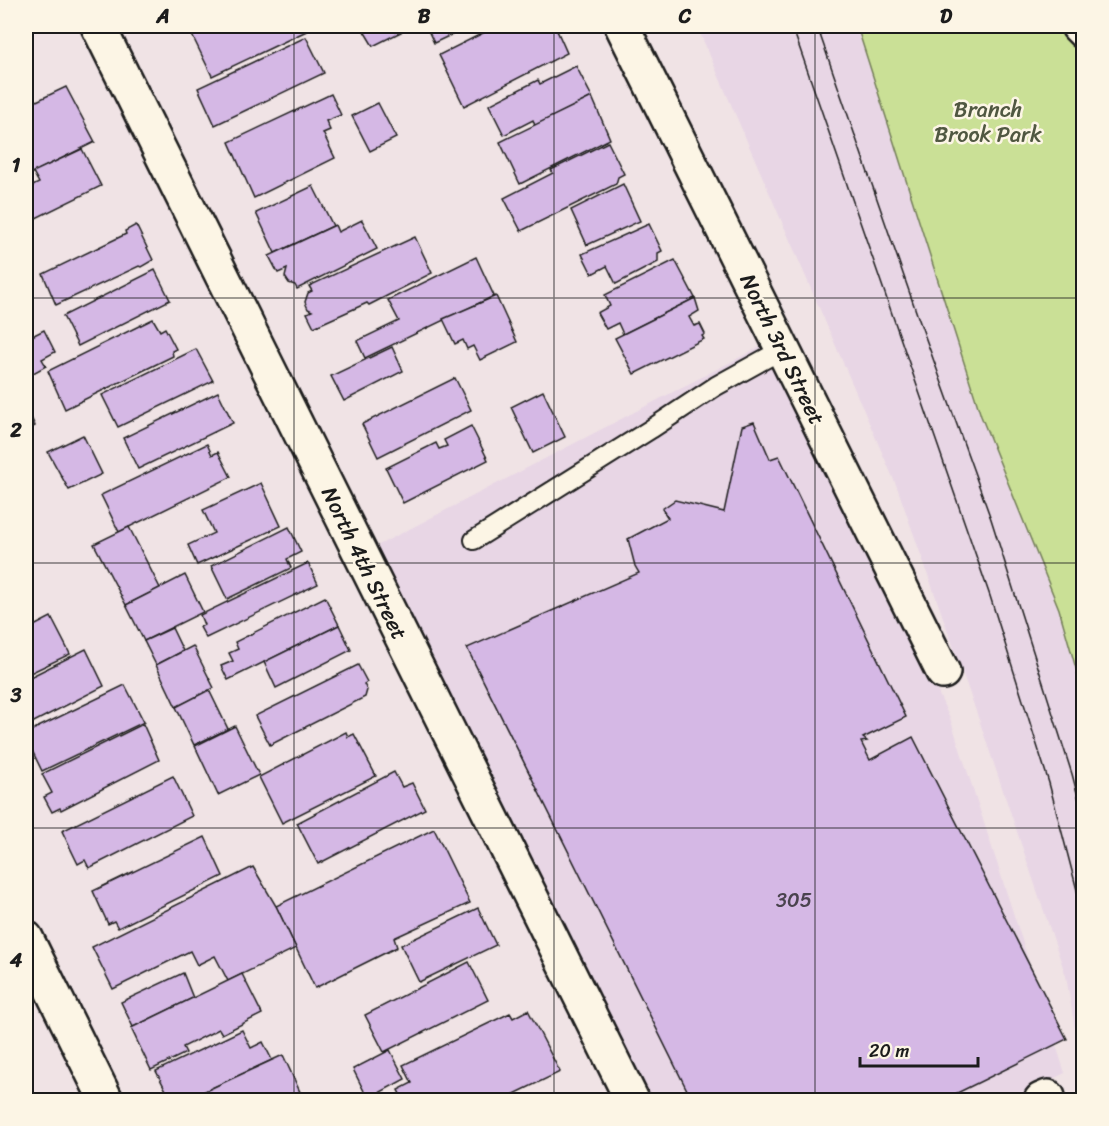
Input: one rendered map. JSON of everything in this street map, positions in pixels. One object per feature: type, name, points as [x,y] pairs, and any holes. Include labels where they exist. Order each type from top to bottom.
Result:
[{"type":"street","name":"North 4th Street","points":[[98,26],[632,1101]]},
{"type":"street","name":"North 3rd Street","points":[[622,26],[943,672]]},
{"type":"street","points":[[1078,26],[1083,32]]},
{"type":"street","points":[[26,938],[106,1101]]},
{"type":"lane","points":[[474,540],[716,386],[783,349]]},
{"type":"shaded area","points":[[697,26],[857,26],[981,416],[1059,609],[1083,693],[1083,1076],[1066,976],[897,487]]},
{"type":"shaded area","points":[[777,338],[951,721],[1065,1073],[1010,1100],[635,1100],[373,548]]},
{"type":"green space","name":"Branch Brook Park","points":[[857,26],[1083,26],[1083,693],[1059,609],[981,416]]},
{"type":"building","points":[[196,26],[317,26],[212,76],[189,29]]},
{"type":"building","points":[[361,26],[400,26],[403,31],[373,46]]},
{"type":"building","points":[[426,26],[470,26],[434,43]]},
{"type":"building","points":[[497,26],[555,26],[567,53],[464,106],[439,55]]},
{"type":"building","points":[[306,37],[324,73],[215,125],[198,88]]},
{"type":"building","points":[[576,66],[592,97],[535,126],[533,120],[504,135],[489,105],[538,80],[540,84]]},
{"type":"building","points":[[66,87],[95,142],[26,176],[26,106]]},
{"type":"building","points":[[331,94],[341,115],[326,121],[330,130],[323,133],[335,158],[254,198],[229,142]]},
{"type":"building","points":[[592,97],[610,139],[520,184],[500,142]]},
{"type":"building","points":[[378,103],[396,138],[370,151],[352,116]]},
{"type":"building","points":[[608,142],[624,174],[618,177],[616,184],[521,231],[504,198],[553,173],[551,170]]},
{"type":"building","points":[[82,149],[101,186],[28,222],[26,189],[39,183],[33,172]]},
{"type":"building","points":[[623,184],[640,221],[587,245],[571,210]]},
{"type":"building","points":[[313,186],[333,226],[275,253],[256,213]]},
{"type":"building","points":[[362,220],[377,249],[297,289],[285,277],[287,269],[278,273],[269,256],[335,225],[338,232]]},
{"type":"building","points":[[649,224],[662,251],[658,253],[658,262],[616,284],[607,266],[592,274],[582,254]]},
{"type":"building","points":[[136,225],[153,260],[56,305],[43,274],[126,234],[125,231]]},
{"type":"building","points":[[415,237],[432,273],[369,305],[367,303],[314,327],[307,313],[312,311],[308,309],[305,302],[308,293],[312,291],[309,286]]},
{"type":"building","points":[[476,257],[494,296],[365,358],[357,341],[399,321],[388,300]]},
{"type":"building","points":[[675,260],[695,298],[623,334],[618,323],[606,329],[597,313],[610,306],[605,295]]},
{"type":"building","points":[[155,270],[170,300],[78,346],[63,316]]},
{"type":"building","points":[[496,296],[517,342],[480,360],[473,346],[467,349],[463,340],[455,344],[443,319]]},
{"type":"building","points":[[695,298],[699,311],[689,317],[694,326],[700,324],[705,334],[702,336],[704,339],[634,374],[615,338]]},
{"type":"building","points":[[153,319],[160,331],[165,328],[176,349],[172,351],[173,356],[65,409],[48,371]]},
{"type":"building","points":[[44,330],[55,352],[42,359],[46,366],[26,377],[26,339]]},
{"type":"building","points":[[392,347],[403,371],[344,401],[331,376]]},
{"type":"building","points":[[196,349],[213,381],[118,427],[102,395]]},
{"type":"building","points":[[455,378],[471,410],[378,457],[362,424]]},
{"type":"building","points":[[543,391],[565,437],[533,453],[511,407]]},
{"type":"building","points":[[218,392],[233,423],[138,469],[123,438]]},
{"type":"building","points":[[26,407],[35,426],[26,431]]},
{"type":"building","points":[[754,422],[770,459],[779,456],[906,717],[863,738],[867,741],[861,742],[870,760],[913,737],[1067,1039],[943,1100],[692,1100],[467,648],[639,573],[628,539],[668,518],[662,509],[675,500],[724,512],[742,426]]},
{"type":"building","points":[[471,426],[488,460],[403,503],[386,468],[436,443],[439,449],[447,446],[444,440]]},
{"type":"building","points":[[83,435],[102,474],[69,490],[48,452]]},
{"type":"building","points":[[207,444],[212,455],[218,452],[231,477],[119,532],[101,495]]},
{"type":"building","points":[[261,483],[281,526],[197,565],[188,545],[214,533],[203,510]]},
{"type":"building","points":[[129,527],[160,588],[126,605],[94,544]]},
{"type":"building","points":[[289,527],[301,552],[287,559],[291,568],[227,599],[211,566]]},
{"type":"building","points":[[308,563],[318,584],[206,638],[200,627],[204,625],[200,615]]},
{"type":"building","points":[[185,575],[203,612],[144,641],[126,605]]},
{"type":"building","points":[[325,597],[339,625],[228,680],[221,666],[233,661],[229,653],[238,649],[235,642]]},
{"type":"building","points":[[51,617],[70,654],[26,675],[26,630]]},
{"type":"building","points":[[339,625],[351,650],[276,688],[264,662]]},
{"type":"building","points":[[172,628],[183,651],[156,665],[144,641]]},
{"type":"building","points":[[193,646],[214,688],[176,707],[156,665]]},
{"type":"building","points":[[86,649],[104,686],[26,726],[26,679]]},
{"type":"building","points":[[358,665],[367,682],[364,684],[367,690],[365,697],[270,745],[255,716]]},
{"type":"building","points":[[125,685],[144,722],[42,771],[26,738],[26,733]]},
{"type":"building","points":[[209,690],[228,729],[194,745],[176,707]]},
{"type":"building","points":[[143,724],[159,760],[61,810],[60,808],[52,812],[44,797],[52,793],[42,774]]},
{"type":"building","points":[[235,726],[259,775],[218,795],[195,746]]},
{"type":"building","points":[[346,732],[348,737],[354,734],[376,776],[282,823],[259,777]]},
{"type":"building","points":[[394,772],[402,787],[412,783],[425,809],[318,864],[297,823]]},
{"type":"building","points":[[173,776],[192,816],[89,868],[85,860],[78,864],[62,831]]},
{"type":"building","points":[[434,829],[470,903],[394,938],[397,947],[315,988],[276,906]]},
{"type":"building","points":[[205,837],[223,876],[118,928],[114,921],[108,924],[93,891]]},
{"type":"building","points":[[253,867],[276,906],[296,948],[228,981],[215,956],[197,965],[190,951],[113,989],[92,947]]},
{"type":"building","points":[[478,908],[496,945],[419,982],[401,945]]},
{"type":"building","points":[[469,962],[488,1000],[384,1052],[365,1015]]},
{"type":"building","points":[[183,973],[193,998],[133,1027],[121,1002]]},
{"type":"building","points":[[242,974],[262,1014],[222,1034],[219,1029],[183,1047],[186,1053],[151,1070],[131,1028]]},
{"type":"building","points":[[528,1010],[560,1072],[502,1100],[403,1100],[398,1090],[412,1083],[403,1065],[510,1013],[513,1018]]},
{"type":"building","points":[[242,1030],[251,1048],[263,1042],[272,1060],[186,1100],[171,1100],[156,1071]]},
{"type":"building","points":[[390,1050],[405,1079],[368,1099],[353,1069]]},
{"type":"building","points":[[283,1055],[300,1092],[283,1100],[186,1100]]},
{"type":"tram line","points":[[792,26],[990,596],[1049,783],[1084,917]]},
{"type":"tram line","points":[[817,26],[991,519],[1072,774],[1084,819]]}]
